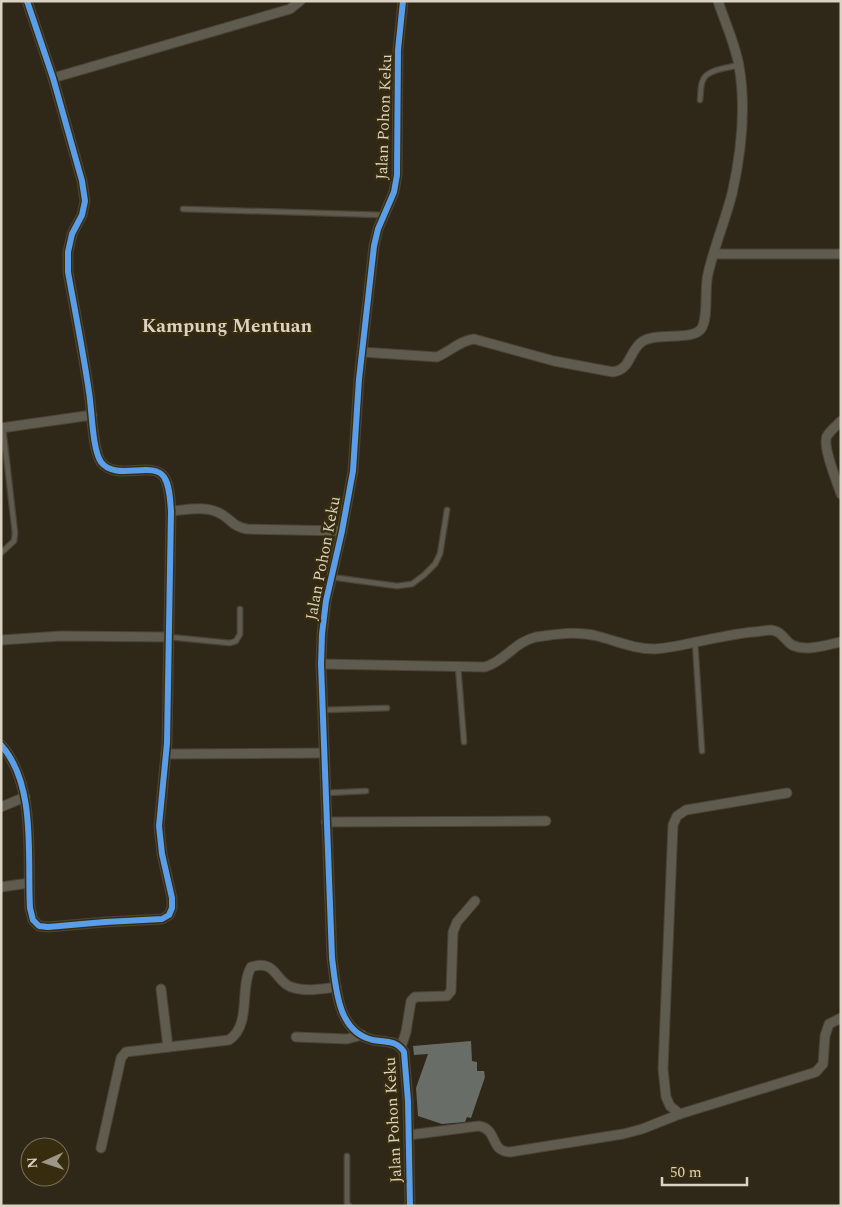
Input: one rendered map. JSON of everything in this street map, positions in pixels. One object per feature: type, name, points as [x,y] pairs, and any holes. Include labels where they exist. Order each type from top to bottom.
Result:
[{"type":"street","points":[[1,745],[9,754],[25,797],[28,818],[29,883],[32,920],[39,926],[48,927],[104,922],[162,920],[169,915],[172,908],[172,898],[162,854],[160,826],[166,754],[171,511],[169,493],[165,478],[160,473],[154,471],[115,471],[106,468],[96,451],[92,415],[68,272],[68,252],[72,234],[82,214],[85,201],[84,191],[53,78],[28,1]]},
{"type":"street","points":[[53,78],[290,9],[300,1]]},
{"type":"street","name":"Jalan Pohon Keku","points":[[403,1],[398,50],[397,175],[394,192],[378,229],[374,246],[362,352],[353,471],[342,531],[331,576],[322,634],[321,664],[332,958],[338,1001],[344,1018],[352,1028],[371,1039],[394,1043],[401,1047],[404,1052],[409,1135],[410,1206]]},
{"type":"street","points":[[362,352],[438,357],[457,344],[474,339],[554,361],[613,372],[621,370],[626,366],[638,344],[649,338],[693,335],[701,330],[705,320],[708,274],[732,193],[739,158],[742,125],[739,65],[718,1]]},
{"type":"street","points":[[714,254],[841,254]]},
{"type":"street","points":[[2,428],[92,415]]},
{"type":"street","points":[[841,422],[828,435],[826,440],[827,450],[841,494]]},
{"type":"street","points":[[171,511],[216,511],[224,515],[237,528],[342,531]]},
{"type":"street","points":[[321,664],[485,667],[504,658],[521,642],[534,638],[580,633],[595,635],[640,648],[669,648],[771,630],[782,634],[790,644],[795,646],[819,647],[841,642]]},
{"type":"street","points":[[1,640],[61,636],[168,637]]},
{"type":"street","points":[[166,754],[324,753]]},
{"type":"street","points":[[680,1114],[670,1106],[666,1097],[663,1069],[673,825],[677,816],[686,810],[787,793]]},
{"type":"street","points":[[1,806],[25,797]]},
{"type":"street","points":[[326,822],[546,821]]},
{"type":"street","points":[[1,887],[29,883]]},
{"type":"street","points":[[401,1047],[406,1032],[411,1001],[415,997],[447,996],[451,991],[453,932],[457,922],[475,901]]},
{"type":"street","points":[[101,1148],[121,1058],[126,1052],[228,1040],[235,1036],[241,1022],[246,976],[251,967],[258,965],[268,967],[276,972],[289,986],[300,989],[336,987]]},
{"type":"street","points":[[161,989],[168,1047]]},
{"type":"street","points":[[409,1135],[485,1126],[498,1147],[505,1152],[510,1152],[623,1134],[642,1129],[680,1114],[816,1072],[823,1064],[825,1036],[829,1024],[841,1018]]},
{"type":"street","points":[[296,1037],[347,1039],[362,1035]]},
{"type":"lane","points":[[700,100],[702,81],[705,76],[711,72],[739,65]]},
{"type":"lane","points":[[183,208],[384,215]]},
{"type":"lane","points":[[1,552],[14,541],[15,533],[2,428]]},
{"type":"lane","points":[[331,576],[397,586],[412,584],[430,570],[440,554],[447,510]]},
{"type":"lane","points":[[168,637],[230,643],[236,641],[240,634],[240,609]]},
{"type":"lane","points":[[695,642],[702,751]]},
{"type":"lane","points":[[458,666],[464,742]]},
{"type":"lane","points":[[322,710],[387,708]]},
{"type":"lane","points":[[325,793],[366,791]]},
{"type":"lane","points":[[347,1156],[347,1203],[349,1206]]},
{"type":"building","points":[[471,1041],[472,1061],[477,1062],[477,1071],[484,1071],[485,1077],[471,1118],[467,1117],[465,1122],[442,1124],[418,1116],[416,1088],[428,1054],[414,1055],[413,1046]]},
{"type":"cycle path","points":[[1,745],[12,761],[20,780],[25,801],[28,823],[30,908],[33,920],[39,926],[48,927],[162,919],[169,915],[172,908],[172,898],[162,854],[159,826],[167,743],[171,511],[169,493],[166,481],[159,472],[152,470],[125,471],[108,468],[101,462],[98,456],[94,439],[87,377],[68,272],[68,252],[72,234],[82,215],[85,201],[82,181],[53,78],[27,1]]},
{"type":"cycle path","points":[[403,1],[398,50],[397,175],[394,192],[378,229],[374,246],[359,379],[353,471],[326,601],[321,664],[332,958],[337,995],[345,1018],[352,1028],[361,1035],[373,1040],[394,1043],[404,1052],[408,1101],[410,1206]]},
{"type":"district","name":"Kampung Mentuan","points":[[227,325]]}]
